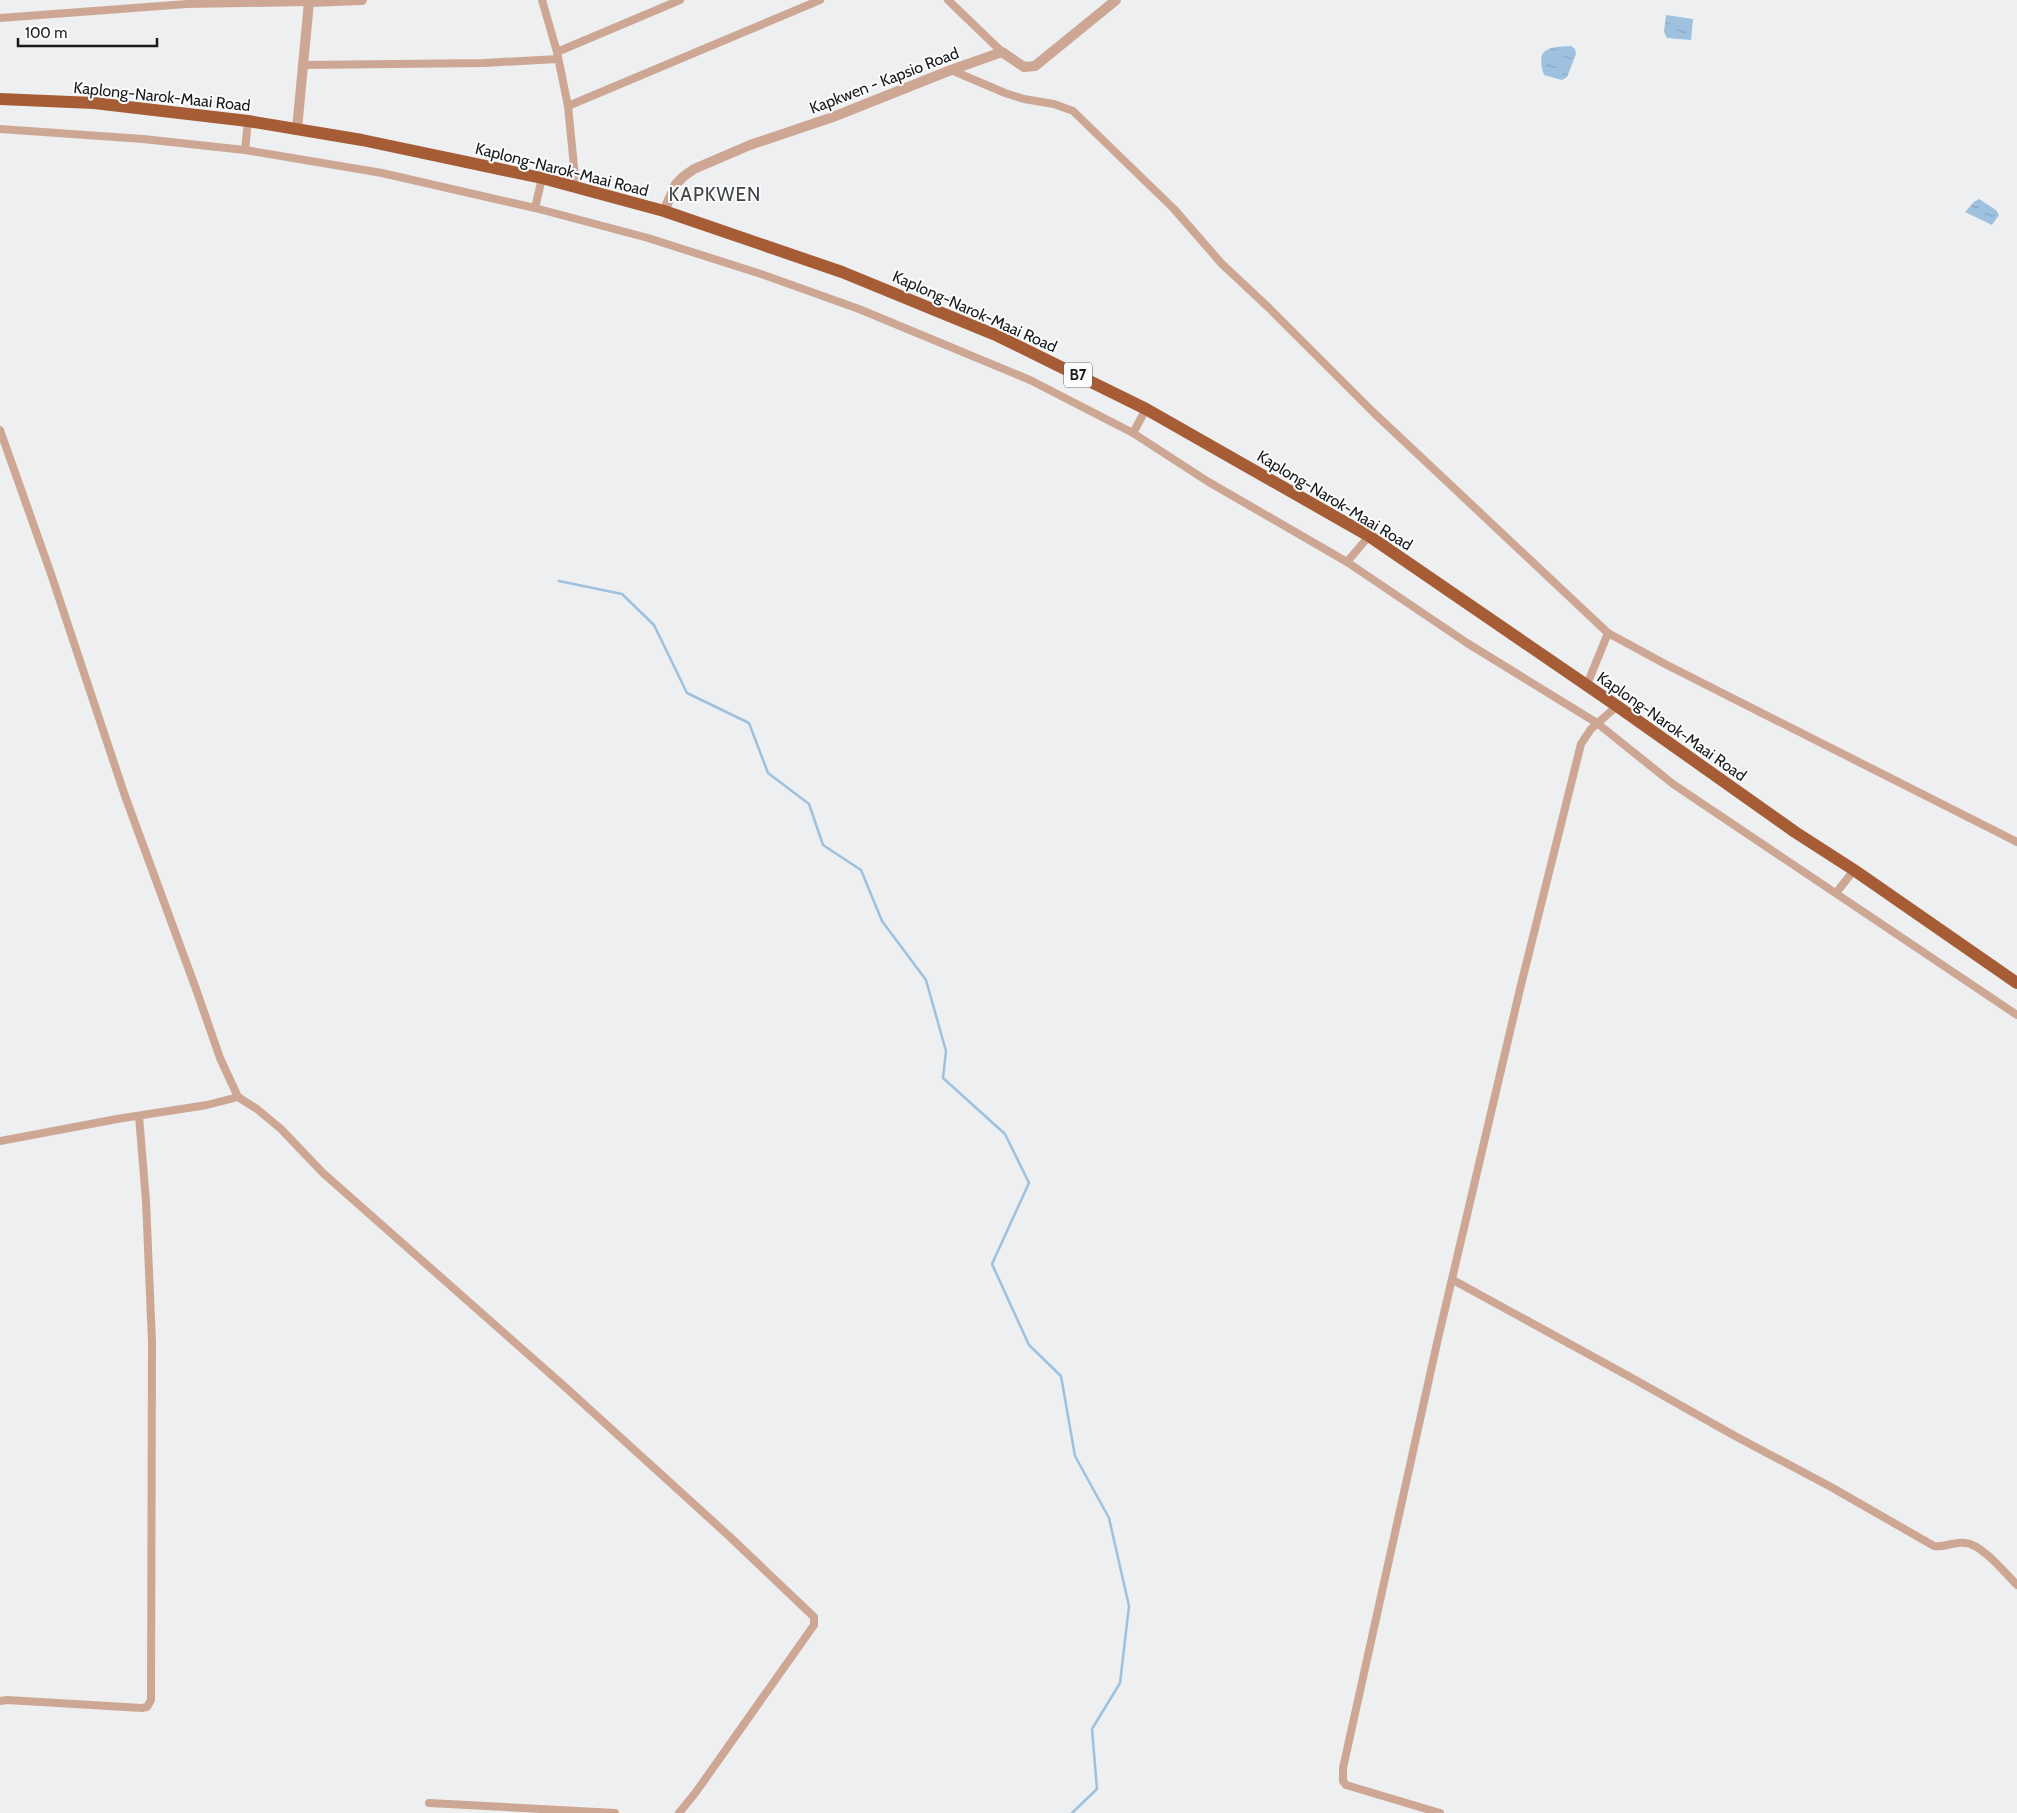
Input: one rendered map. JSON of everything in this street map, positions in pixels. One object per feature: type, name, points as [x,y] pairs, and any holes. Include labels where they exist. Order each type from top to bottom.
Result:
[{"type":"highway","name":"Kaplong-Narok-Maai Road","points":[[0,98],[94,103],[298,128],[542,178],[664,211],[842,272],[998,336],[1146,409],[1369,536],[1795,832],[1854,870],[2017,983]]},
{"type":"street","points":[[0,18],[152,3],[362,0]]},
{"type":"street","points":[[542,0],[568,106],[576,187]]},
{"type":"street","points":[[304,65],[484,63],[557,56],[680,0]]},
{"type":"street","points":[[568,106],[820,0]]},
{"type":"street","points":[[948,0],[1002,52],[1024,67],[1035,66],[1116,0]]},
{"type":"street","points":[[298,128],[308,2]]},
{"type":"street","name":"Kapkwen - Kapsio Road","points":[[664,211],[676,184],[694,169],[750,145],[833,117],[951,70],[1002,52]]},
{"type":"street","points":[[951,70],[1005,93],[1024,99],[1054,104],[1073,111],[1174,209],[1222,264],[1373,412],[1608,632],[1659,661],[2017,842]]},
{"type":"street","points":[[245,150],[248,121]]},
{"type":"street","points":[[0,129],[143,139],[245,150],[382,173],[536,208],[648,238],[761,274],[859,309],[1030,380],[1133,433],[1207,481],[1347,562],[1467,643],[1598,723],[1674,784],[2017,1015]]},
{"type":"street","points":[[536,208],[542,178]]},
{"type":"street","points":[[1133,433],[1146,409]]},
{"type":"street","points":[[0,430],[51,574],[125,796],[220,1058],[238,1097],[257,1109],[281,1129],[323,1173],[730,1536],[814,1617],[814,1626],[679,1813]]},
{"type":"street","points":[[1347,562],[1369,536]]},
{"type":"street","points":[[1586,687],[1608,632]]},
{"type":"street","points":[[1440,1813],[1346,1785],[1342,1776],[1377,1608],[1520,989],[1581,744],[1586,735],[1616,706]]},
{"type":"street","points":[[1836,893],[1854,870]]},
{"type":"street","points":[[0,1141],[207,1105],[238,1097]]},
{"type":"street","points":[[0,1701],[142,1708],[147,1707],[151,1700],[152,1342],[146,1201],[139,1116]]},
{"type":"street","points":[[1453,1280],[1831,1487],[1934,1546],[1942,1548],[1963,1542],[1971,1544],[1982,1551],[2017,1585]]},
{"type":"street","points":[[429,1803],[614,1813]]},
{"type":"water","points":[[1666,15],[1693,19],[1691,40],[1667,38],[1664,32]]},
{"type":"water","points":[[1571,46],[1575,49],[1576,54],[1567,77],[1562,80],[1544,75],[1541,59],[1545,51],[1550,48]]},
{"type":"water","points":[[1979,199],[1996,210],[1999,215],[1992,225],[1965,212]]},
{"type":"waterway","points":[[559,581],[622,594],[654,625],[687,693],[749,723],[768,773],[809,804],[823,845],[861,870],[882,921],[926,980],[946,1051],[943,1078],[1005,1134],[1029,1183],[992,1264],[1029,1345],[1061,1376],[1075,1456],[1109,1518],[1129,1606],[1120,1683],[1092,1729],[1097,1789],[1072,1813]]},
{"type":"district","name":"KAPKWEN","points":[[715,194]]}]
